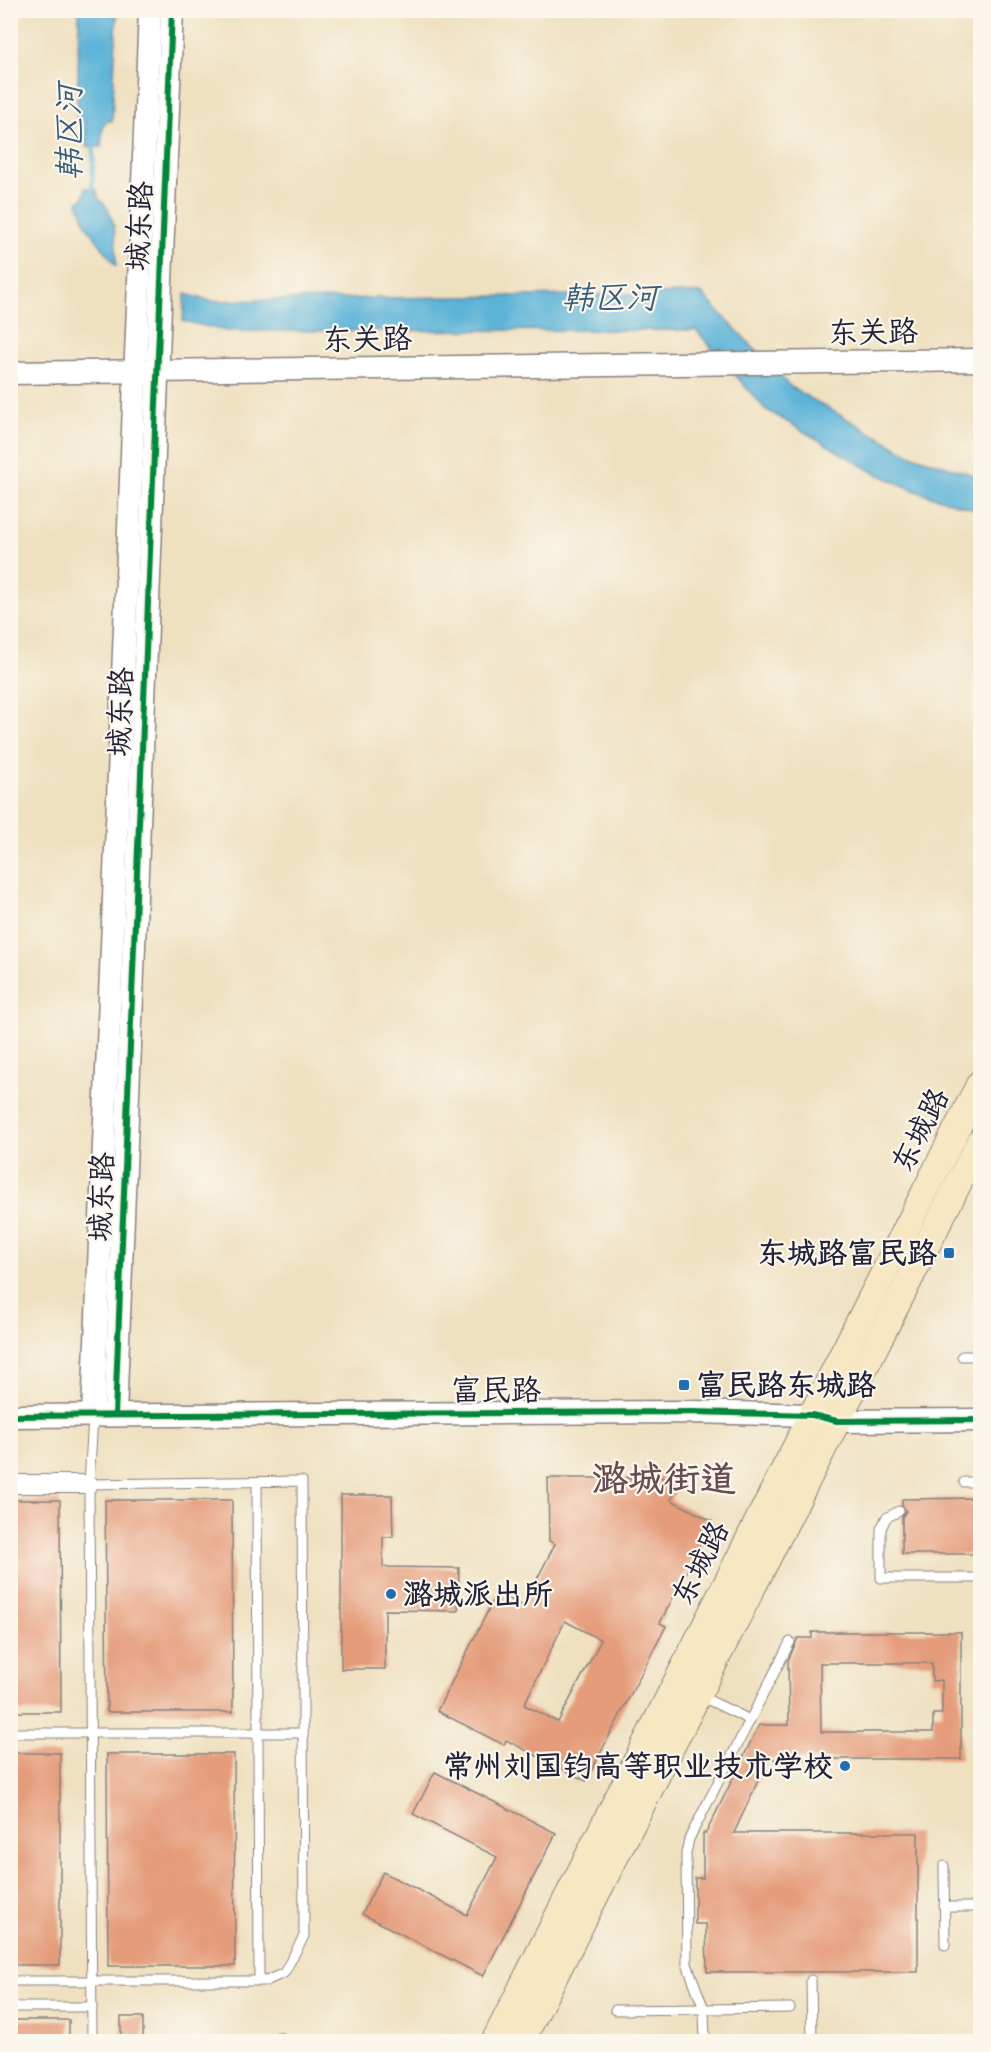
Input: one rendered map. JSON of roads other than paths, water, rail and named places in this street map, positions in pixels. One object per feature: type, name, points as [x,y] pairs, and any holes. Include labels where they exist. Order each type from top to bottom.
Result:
[{"type":"main road","name":"东城路","points":[[494,2042],[981,1083]]},
{"type":"main road","name":"东城路","points":[[530,2039],[698,1695],[981,1141]]},
{"type":"street","name":"城东路","points":[[104,1415],[146,372],[150,10]]},
{"type":"street","name":"城东路","points":[[146,372],[172,10]]},
{"type":"street","name":"东关路","points":[[10,374],[981,360]]},
{"type":"street","name":"富民路","points":[[841,1415],[981,1407]]},
{"type":"street","name":"富民路","points":[[10,1416],[693,1412],[981,1420]]},
{"type":"street","points":[[10,1484],[89,1484]]},
{"type":"lane","points":[[962,1356],[981,1356]]},
{"type":"lane","points":[[92,2042],[89,1484],[104,1415]]},
{"type":"lane","points":[[10,1981],[266,1981],[284,1973],[304,1936],[302,1481],[89,1484]]},
{"type":"lane","points":[[257,1482],[259,1981]]},
{"type":"lane","points":[[964,1482],[981,1482]]},
{"type":"lane","points":[[899,1511],[886,1518],[881,1529],[881,1578],[981,1578]]},
{"type":"lane","points":[[705,2042],[704,2009],[687,1964],[686,1853],[689,1839],[790,1642]]},
{"type":"lane","points":[[698,1695],[750,1720]]},
{"type":"lane","points":[[10,1733],[303,1733]]},
{"type":"lane","points":[[944,1866],[945,1945]]},
{"type":"lane","points":[[944,1907],[981,1907]]},
{"type":"lane","points":[[811,1980],[812,2042]]},
{"type":"lane","points":[[10,2007],[92,2007]]},
{"type":"lane","points":[[615,2010],[790,2008]]},
{"type":"lane","points":[[275,2042],[279,2037],[288,2042]]},
{"type":"water","points":[[79,11],[117,11],[112,121],[107,121],[103,126],[101,147],[86,146],[84,123],[77,119]]},
{"type":"water","points":[[85,188],[97,190],[98,198],[109,212],[114,229],[116,266],[86,225],[78,202],[84,197]]},
{"type":"water","points":[[701,293],[792,388],[909,454],[980,477],[980,511],[921,493],[877,474],[765,409],[696,330],[226,331],[183,321],[185,294],[211,301]]},
{"type":"waterway","name":"韩区河","points":[[92,194],[94,143]]},
{"type":"place","name":"东城路富民路","points":[[949,1253]]},
{"type":"place","name":"富民路东城路","points":[[684,1385]]},
{"type":"place","name":"潞城派出所","points":[[391,1594]]},
{"type":"place","name":"常州刘国钧高等职业技术学校","points":[[845,1766]]},
{"type":"district","name":"潞城街道","points":[[664,1478]]}]
